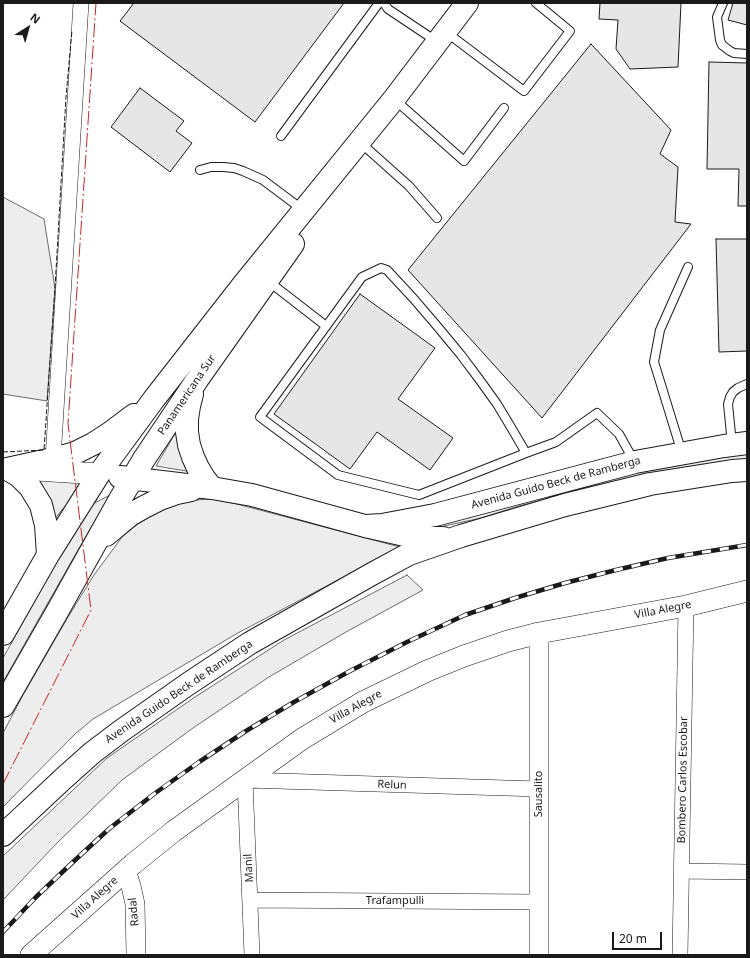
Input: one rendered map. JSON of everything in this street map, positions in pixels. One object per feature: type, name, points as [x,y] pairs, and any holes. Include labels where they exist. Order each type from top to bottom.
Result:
[{"type":"main road","name":"Panamericana Sur","points":[[3,706],[144,459],[197,380],[268,281],[362,144],[394,99],[467,3]]},
{"type":"main road","name":"Panamericana Sur","points":[[3,634],[48,555],[99,474],[154,399],[243,285],[394,99]]},
{"type":"main road","points":[[197,380],[189,406],[187,432],[193,457],[204,478],[212,488]]},
{"type":"main road","points":[[5,469],[75,453],[110,433],[154,399]]},
{"type":"main road","name":"Avenida Guido Beck de Ramberga","points":[[365,526],[382,525],[435,515],[635,462],[739,444]]},
{"type":"main road","points":[[5,469],[99,474]]},
{"type":"main road","points":[[5,469],[19,476],[30,487],[41,504],[46,525],[48,555]]},
{"type":"main road","name":"Avenida Guido Beck de Ramberga","points":[[3,835],[92,753],[188,684],[250,644],[409,554],[461,536],[565,505],[650,484],[747,470]]},
{"type":"main road","name":"Avenida Guido Beck de Ramberga","points":[[99,474],[212,488],[252,495],[365,526],[418,538],[461,536]]},
{"type":"main road","points":[[94,547],[130,515],[160,499],[177,493],[212,488]]},
{"type":"main road","name":"Villa Alegre","points":[[31,955],[132,864],[174,831],[302,739],[363,702],[427,671],[464,656],[539,633],[686,606],[747,591]]},
{"type":"street","points":[[53,459],[81,3]]},
{"type":"street","name":"Bombero Carlos Escobar","points":[[680,955],[686,606]]},
{"type":"street","name":"Sausalito","points":[[539,633],[539,955]]},
{"type":"street","name":"Relun","points":[[244,780],[539,789]]},
{"type":"street","name":"Manil","points":[[244,780],[252,955]]},
{"type":"street","name":"Radal","points":[[126,870],[135,904],[136,955]]},
{"type":"street","points":[[682,871],[747,872]]},
{"type":"street","name":"Trafampulli","points":[[250,900],[539,902]]},
{"type":"lane","points":[[281,136],[380,3]]},
{"type":"lane","points":[[384,3],[388,8],[441,37],[524,91],[570,31],[536,3]]},
{"type":"lane","points":[[723,3],[717,17],[722,45],[730,52],[747,54]]},
{"type":"lane","points":[[394,99],[464,161],[504,108]]},
{"type":"lane","points":[[362,144],[409,186],[437,218]]},
{"type":"lane","points":[[200,170],[223,167],[243,171],[263,180],[303,210]]},
{"type":"lane","points":[[682,453],[654,362],[660,330],[688,267]]},
{"type":"lane","points":[[526,453],[512,428],[461,355],[413,298],[387,270],[381,268],[362,277],[260,417],[338,475],[419,495],[556,442],[597,413],[619,434],[635,462]]},
{"type":"lane","points":[[268,281],[326,326]]},
{"type":"lane","points":[[739,444],[728,404],[730,397],[734,392],[738,388],[747,384]]},
{"type":"shaded area","points":[[3,197],[44,219],[55,288],[47,401],[3,394]]},
{"type":"shaded area","points":[[176,432],[178,446],[192,472],[156,466]]},
{"type":"shaded area","points":[[747,451],[747,459],[603,484],[519,506],[481,518],[440,527],[419,529],[563,486]]},
{"type":"shaded area","points":[[34,480],[85,482],[53,521]]},
{"type":"shaded area","points":[[110,495],[3,682],[3,658],[87,507]]},
{"type":"shaded area","points":[[212,499],[237,504],[400,547],[236,634],[93,719],[75,734],[3,807],[3,733],[23,695],[94,575],[122,537],[139,523],[160,511],[179,503]]},
{"type":"shaded area","points":[[407,575],[423,590],[346,632],[269,677],[193,728],[122,780],[57,843],[3,900],[3,856],[107,758],[195,697],[284,640]]},
{"type":"building","points":[[134,3],[344,3],[255,122],[120,21]]},
{"type":"building","points":[[600,3],[681,3],[678,67],[630,69],[616,49],[618,20],[599,19]]},
{"type":"building","points":[[733,3],[747,3],[747,25],[728,20]]},
{"type":"building","points":[[591,44],[671,130],[660,154],[678,167],[675,222],[691,224],[542,418],[408,270]]},
{"type":"building","points":[[709,62],[747,63],[747,206],[738,206],[739,169],[707,169]]},
{"type":"building","points":[[140,88],[184,121],[176,131],[192,143],[170,172],[111,127]]},
{"type":"building","points":[[716,239],[747,239],[747,351],[719,352]]},
{"type":"building","points":[[360,294],[435,348],[398,399],[453,438],[430,470],[377,432],[350,469],[274,414]]},
{"type":"railway","points":[[3,932],[36,897],[110,828],[154,794],[246,731],[350,671],[465,615],[515,598],[565,583],[668,558],[747,545]]},
{"type":"fence","points":[[3,452],[44,450],[66,97],[72,30]]},
{"type":"power","points":[[3,784],[91,610],[68,424],[96,3]]}]
